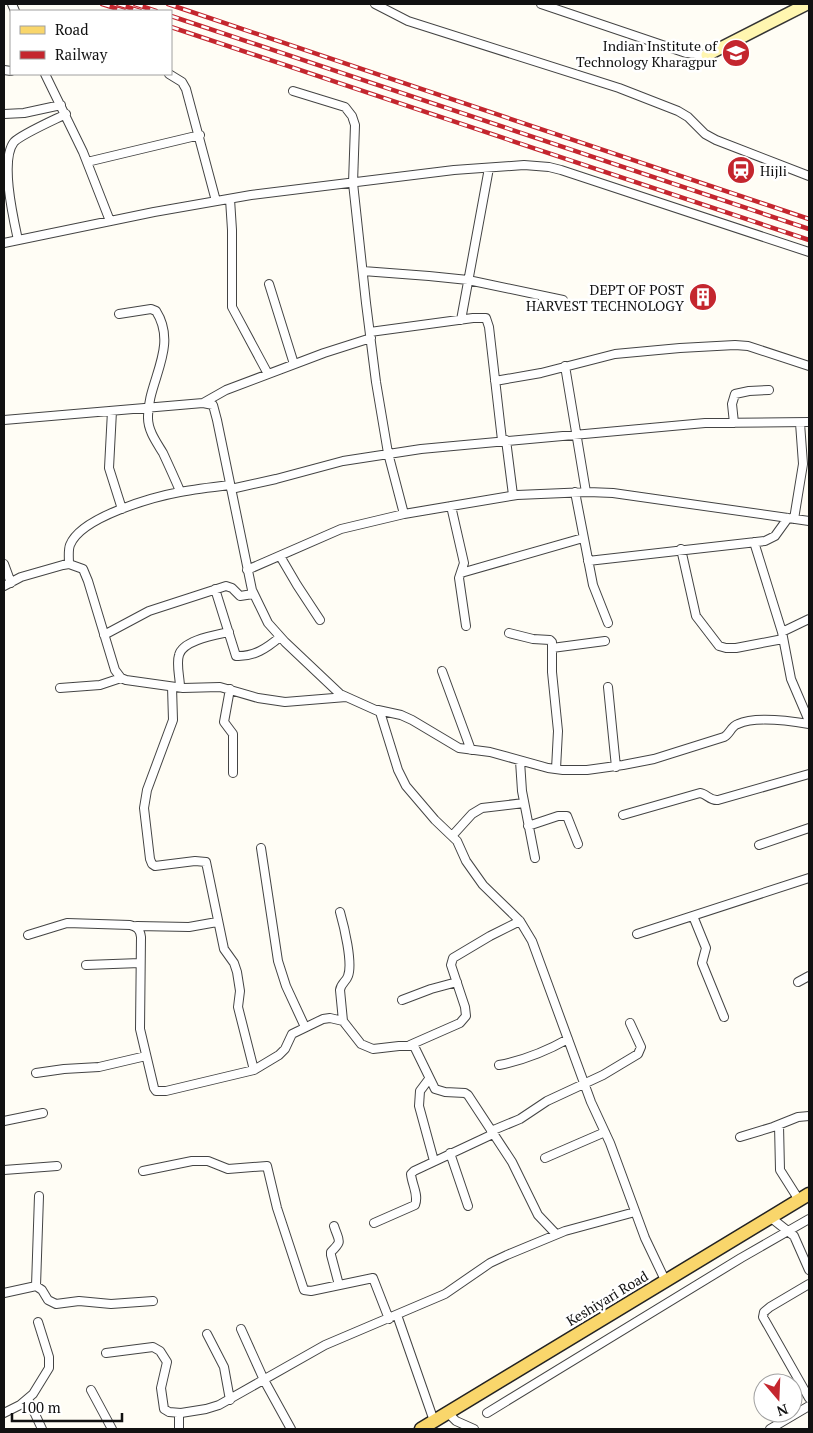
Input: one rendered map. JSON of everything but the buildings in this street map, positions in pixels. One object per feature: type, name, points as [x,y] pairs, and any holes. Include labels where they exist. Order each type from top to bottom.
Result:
[{"type":"main road","name":"Keshiyari Road","points":[[420,1429],[804,1197]]},
{"type":"street","points":[[375,4],[408,21],[619,88],[678,111],[688,117],[705,134],[716,140],[809,176]]},
{"type":"street","points":[[541,4],[686,53],[707,55],[807,4]]},
{"type":"street","points":[[44,75],[66,114],[110,221]]},
{"type":"street","points":[[170,75],[182,82],[186,89],[200,135],[216,201]]},
{"type":"street","points":[[293,91],[340,105],[349,111],[355,125],[353,183],[370,335],[388,453],[404,514]]},
{"type":"street","points":[[4,114],[24,113],[61,105]]},
{"type":"street","points":[[18,240],[7,187],[6,154],[17,139],[66,114]]},
{"type":"street","points":[[87,162],[200,135]]},
{"type":"street","points":[[4,243],[216,201],[353,183],[524,165],[561,170],[809,252]]},
{"type":"street","points":[[460,320],[489,168]]},
{"type":"street","points":[[230,199],[232,307],[268,374]]},
{"type":"street","points":[[363,271],[468,280],[563,300]]},
{"type":"street","points":[[269,284],[294,364]]},
{"type":"street","points":[[119,314],[151,309],[156,311],[158,315],[165,344],[148,408],[149,425],[180,492]]},
{"type":"street","points":[[204,403],[220,392],[370,335],[460,320],[486,318],[489,327],[495,382],[514,495]]},
{"type":"street","points":[[495,382],[541,373],[615,354],[735,345],[748,346],[809,366]]},
{"type":"street","points":[[565,366],[586,492]]},
{"type":"street","points":[[734,423],[732,404],[736,394],[769,390]]},
{"type":"street","points":[[4,420],[209,403],[214,408],[253,594],[268,624],[280,637],[346,697],[378,710],[407,718],[459,748],[490,752],[556,769],[587,770],[616,767],[654,759],[724,737],[728,735],[732,727],[745,722],[809,723],[791,679],[783,635],[754,542]]},
{"type":"street","points":[[112,411],[109,468],[122,509]]},
{"type":"street","points":[[69,564],[70,544],[94,522],[122,509],[154,498],[180,492],[230,487],[276,479],[343,461],[388,453],[504,440],[705,423],[809,422]]},
{"type":"street","points":[[588,561],[765,541],[775,536],[791,518],[802,464],[800,423]]},
{"type":"street","points":[[247,570],[341,529],[404,514],[514,495],[575,492],[613,493],[809,521]]},
{"type":"street","points":[[575,492],[595,591],[608,623]]},
{"type":"street","points":[[451,506],[464,563],[459,578],[466,626]]},
{"type":"street","points":[[461,573],[583,538]]},
{"type":"street","points":[[681,549],[696,616],[719,646],[736,648],[783,635],[809,619]]},
{"type":"street","points":[[280,556],[320,620]]},
{"type":"street","points":[[4,564],[7,585],[21,577],[69,564],[83,569],[115,670],[121,678]]},
{"type":"street","points":[[104,635],[149,610],[215,589],[229,586],[240,596],[253,594]]},
{"type":"street","points":[[215,589],[235,654],[238,657],[262,651],[280,637]]},
{"type":"street","points":[[229,632],[195,642],[182,650],[178,658],[173,720],[146,794],[144,808],[152,864],[160,866],[196,861],[206,862],[224,949],[234,963],[237,972],[240,991],[238,1007],[254,1070]]},
{"type":"street","points":[[509,633],[533,639],[550,640],[558,731],[556,769]]},
{"type":"street","points":[[552,648],[605,641]]},
{"type":"street","points":[[442,670],[471,750]]},
{"type":"street","points":[[60,688],[100,685],[121,678],[176,687],[214,686],[258,698],[285,702],[346,697]]},
{"type":"street","points":[[608,687],[616,767]]},
{"type":"street","points":[[230,689],[224,722],[232,734],[233,773]]},
{"type":"street","points":[[378,710],[382,716],[398,770],[406,786],[435,820],[459,844],[463,855],[483,885],[520,921],[532,941],[584,1084],[621,1170],[645,1238],[665,1280]]},
{"type":"street","points":[[520,761],[524,802],[535,858]]},
{"type":"street","points":[[624,815],[700,793],[705,794],[711,799],[718,800],[809,774]]},
{"type":"street","points":[[452,836],[472,814],[482,808],[524,802]]},
{"type":"street","points":[[528,826],[558,816],[567,816],[578,844]]},
{"type":"street","points":[[759,845],[809,828]]},
{"type":"street","points":[[261,848],[278,961],[286,986],[304,1027]]},
{"type":"street","points":[[637,934],[809,878]]},
{"type":"street","points":[[340,912],[347,937],[349,970],[348,976],[340,986],[342,1021],[361,1044],[373,1049],[410,1046],[464,1020],[466,1012],[451,960],[456,955],[520,921]]},
{"type":"street","points":[[693,916],[706,948],[702,963],[724,1017]]},
{"type":"street","points":[[28,935],[67,923],[189,927],[218,922]]},
{"type":"street","points":[[137,926],[141,937],[140,1018],[146,1056],[156,1091],[160,1092],[254,1070],[279,1055],[285,1049],[292,1034],[304,1027],[323,1019],[330,1018],[342,1021]]},
{"type":"street","points":[[86,965],[140,963]]},
{"type":"street","points":[[798,982],[809,976]]},
{"type":"street","points":[[402,1000],[430,989],[457,982]]},
{"type":"street","points":[[374,1223],[415,1206],[417,1197],[412,1174],[420,1167],[520,1119],[547,1101],[584,1084],[638,1054],[641,1047],[630,1023]]},
{"type":"street","points":[[500,1065],[537,1056],[568,1039]]},
{"type":"street","points":[[410,1046],[414,1046],[432,1085],[439,1092],[468,1095],[512,1162],[538,1215],[556,1234]]},
{"type":"street","points":[[36,1073],[99,1067],[146,1056]]},
{"type":"street","points":[[429,1079],[420,1091],[419,1106],[434,1161]]},
{"type":"street","points":[[4,1121],[43,1113]]},
{"type":"street","points":[[740,1136],[798,1117],[809,1116]]},
{"type":"street","points":[[779,1124],[780,1170],[804,1197]]},
{"type":"street","points":[[546,1158],[605,1132]]},
{"type":"street","points":[[450,1153],[468,1206]]},
{"type":"street","points":[[143,1171],[192,1161],[208,1161],[228,1169],[267,1166],[277,1208],[304,1290],[310,1291],[373,1278],[389,1319]]},
{"type":"street","points":[[4,1170],[57,1166]]},
{"type":"street","points":[[36,1286],[39,1196]]},
{"type":"street","points":[[106,1353],[157,1348],[167,1362],[161,1388],[164,1409],[169,1412],[181,1413],[206,1409],[230,1400],[325,1345],[445,1294],[490,1263],[556,1234],[635,1212]]},
{"type":"street","points":[[770,1217],[796,1239],[809,1270]]},
{"type":"street","points":[[487,1412],[809,1218]]},
{"type":"street","points":[[334,1226],[340,1242],[339,1246],[331,1252],[331,1256],[339,1285]]},
{"type":"street","points":[[809,1284],[770,1307],[764,1312],[763,1317],[809,1398]]},
{"type":"street","points":[[4,1293],[36,1286],[42,1290],[48,1300],[56,1304],[79,1301],[111,1304],[153,1301]]},
{"type":"street","points":[[397,1315],[434,1421]]},
{"type":"street","points":[[4,1412],[20,1406],[33,1394],[50,1363],[38,1322]]},
{"type":"street","points":[[241,1329],[264,1380],[291,1429]]},
{"type":"street","points":[[207,1334],[226,1372],[230,1400]]},
{"type":"street","points":[[91,1390],[112,1429]]},
{"type":"street","points":[[28,1399],[42,1429]]},
{"type":"street","points":[[770,1429],[809,1406]]},
{"type":"street","points":[[179,1429],[178,1416],[181,1413]]},
{"type":"street","points":[[448,1413],[456,1421],[474,1429]]},
{"type":"railway","points":[[102,4],[121,10]]},
{"type":"railway","points":[[118,4],[137,10]]},
{"type":"railway","points":[[135,4],[153,10]]},
{"type":"railway","points":[[168,4],[809,219]]},
{"type":"railway","points":[[172,16],[809,229]]},
{"type":"railway","points":[[172,27],[809,240]]},
{"type":"place","name":"Indian Institute of Technology Kharagpur","points":[[736,53]]},
{"type":"place","name":"Hijli","points":[[741,170]]},
{"type":"place","name":"DEPT OF POST HARVEST TECHNOLOGY","points":[[703,297]]}]
